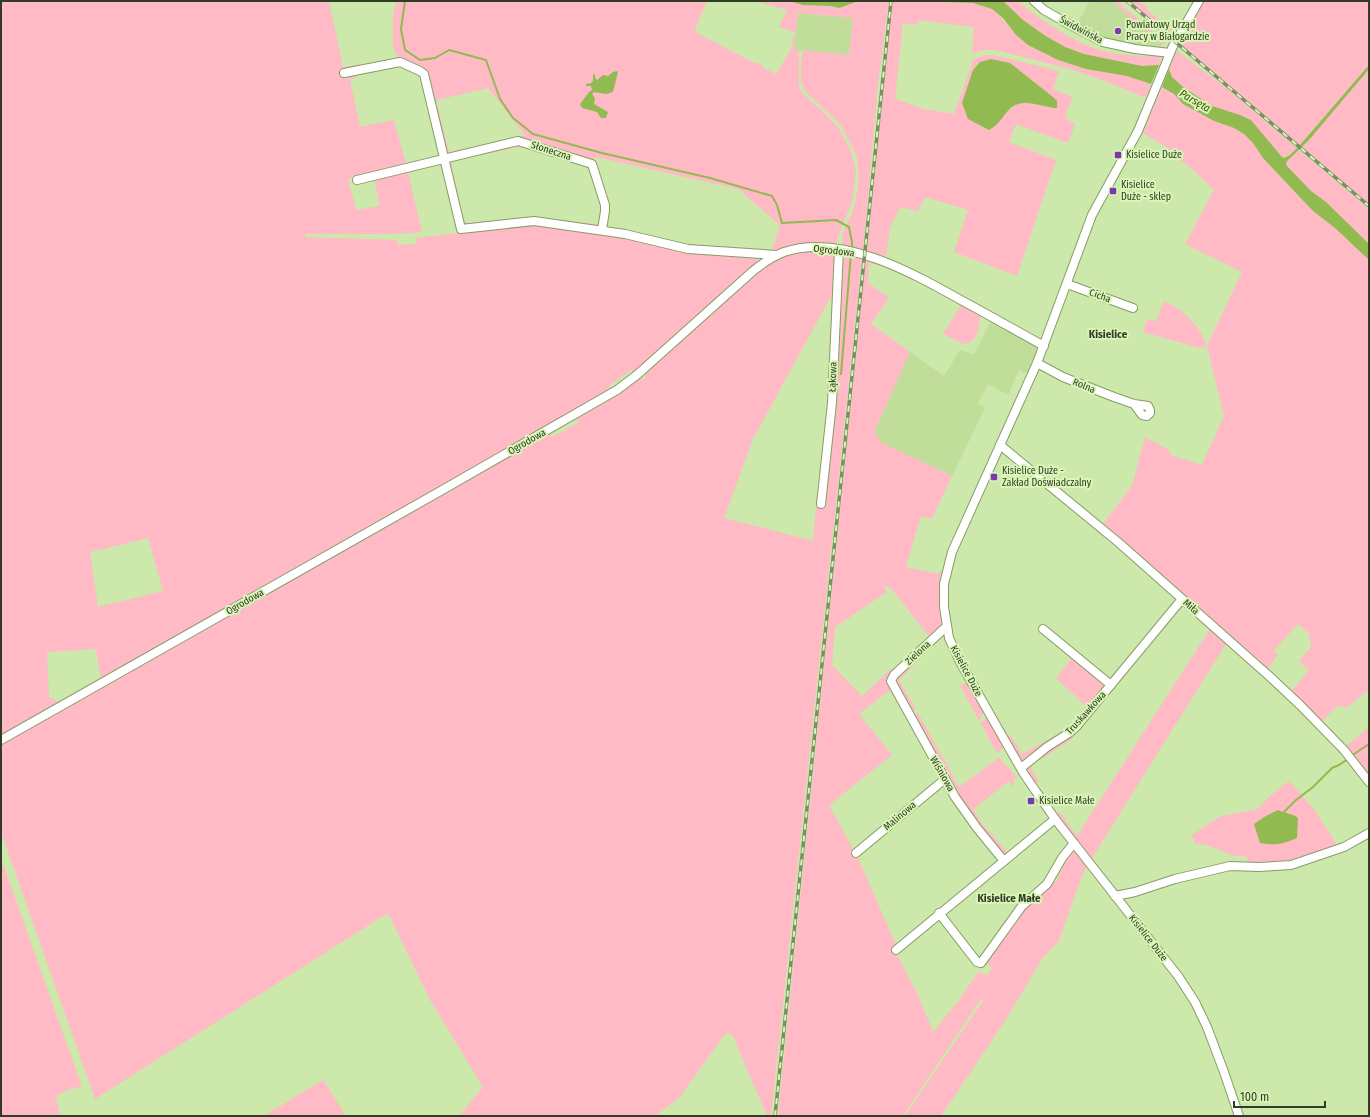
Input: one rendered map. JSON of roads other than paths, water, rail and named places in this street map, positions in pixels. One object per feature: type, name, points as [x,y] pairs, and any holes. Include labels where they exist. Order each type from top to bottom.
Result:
[{"type":"street","name":"Świdwińska","points":[[1034,1],[1044,10],[1103,42],[1135,49],[1170,53]]},
{"type":"street","points":[[1170,53],[1180,32],[1199,1]]},
{"type":"street","name":"Kisielice Duże","points":[[1170,53],[1138,131],[1092,215],[1037,363],[951,557],[944,588],[944,607],[946,626],[960,662],[1021,768],[1055,819],[1178,976],[1195,1002],[1212,1038],[1239,1116]]},
{"type":"street","points":[[344,73],[400,62],[424,74],[461,229],[534,221],[602,230],[688,249],[777,255]]},
{"type":"street","name":"Słoneczna","points":[[357,180],[518,141],[592,164],[605,211],[602,230]]},
{"type":"street","name":"Ogrodowa","points":[[1,740],[617,390],[638,374],[753,271],[777,255],[805,248],[839,250],[868,256],[903,269],[1044,346]]},
{"type":"street","name":"Łąkowa","points":[[821,504],[832,403],[839,250]]},
{"type":"street","name":"Cicha","points":[[1067,284],[1133,308]]},
{"type":"street","name":"Rolna","points":[[1037,363],[1088,387],[1134,404]]},
{"type":"street","name":"Miła","points":[[1000,445],[1118,542],[1300,705],[1344,750],[1369,782]]},
{"type":"street","name":"Truskawkowa","points":[[1021,768],[1047,747],[1069,733],[1182,599]]},
{"type":"street","name":"Zielona","points":[[891,681],[894,675],[946,626]]},
{"type":"street","name":"Truskawkowa","points":[[1044,629],[1111,685]]},
{"type":"street","name":"Wiśniowa","points":[[891,681],[945,779],[977,828],[1004,861]]},
{"type":"street","name":"Malinowa","points":[[856,853],[945,779]]},
{"type":"street","points":[[896,950],[939,913],[1055,819]]},
{"type":"street","points":[[1115,896],[1135,892],[1175,879],[1230,866],[1259,867],[1291,865],[1344,847],[1369,833]]},
{"type":"street","points":[[939,913],[977,962],[980,962],[1022,906],[1046,884],[1062,858],[1074,843]]},
{"type":"water","points":[[789,1],[868,1],[856,2],[839,8],[831,6],[803,5]]},
{"type":"water","points":[[917,1],[1003,1],[1023,20],[1044,35],[1065,47],[1084,54],[1142,66],[1159,65],[1151,84],[1127,76],[1086,69],[1058,60],[1028,45],[1016,35],[1003,18],[992,9],[973,3]]},
{"type":"water","points":[[991,59],[1010,63],[1053,97],[1057,101],[1057,108],[1030,103],[1018,104],[1012,107],[997,124],[989,130],[968,119],[962,103],[973,70],[980,62]]},
{"type":"water","name":"Parsęta","points":[[1369,65],[1369,69],[1309,140],[1287,161],[1286,165],[1311,191],[1326,202],[1369,244],[1369,260],[1335,228],[1313,211],[1263,158],[1253,143],[1244,134],[1234,128],[1214,121],[1183,104],[1174,94],[1162,87],[1169,69],[1172,77],[1183,87],[1212,106],[1251,120],[1284,158],[1290,155],[1300,145]]},
{"type":"water","points":[[617,71],[613,92],[606,94],[594,92],[592,94],[595,98],[594,104],[608,112],[606,118],[601,118],[597,112],[582,108],[580,104],[592,90],[591,86],[586,86],[586,84],[593,81],[594,73],[597,80],[603,75],[608,76]]},
{"type":"water","points":[[1278,810],[1298,818],[1297,838],[1279,844],[1260,843],[1254,824]]},
{"type":"waterway","points":[[405,1],[401,29],[405,50],[420,60],[435,58],[449,50],[486,60],[500,99],[513,118],[533,134],[602,153],[710,178],[772,196],[777,205],[782,223],[836,220],[849,227],[852,249]]},
{"type":"waterway","points":[[841,374],[851,253]]},
{"type":"waterway","points":[[1351,756],[1369,744]]},
{"type":"waterway","points":[[1283,813],[1332,768],[1348,759]]},
{"type":"railway","points":[[775,1116],[891,1]]},
{"type":"railway","points":[[1127,1],[1369,206]]},
{"type":"place","name":"Powiatowy Urząd Pracy w Białogardzie","points":[[1118,31]]},
{"type":"place","name":"Kisielice Duże","points":[[1118,155]]},
{"type":"place","name":"Kisielice Duże - sklep","points":[[1113,191]]},
{"type":"place","name":"Kisielice Duże - Zakład Doświadczalny","points":[[994,477]]},
{"type":"place","name":"Kisielice Małe","points":[[1031,801]]},
{"type":"district","name":"Kisielice","points":[[1108,334]]},
{"type":"district","name":"Kisielice Małe","points":[[1009,898]]}]
